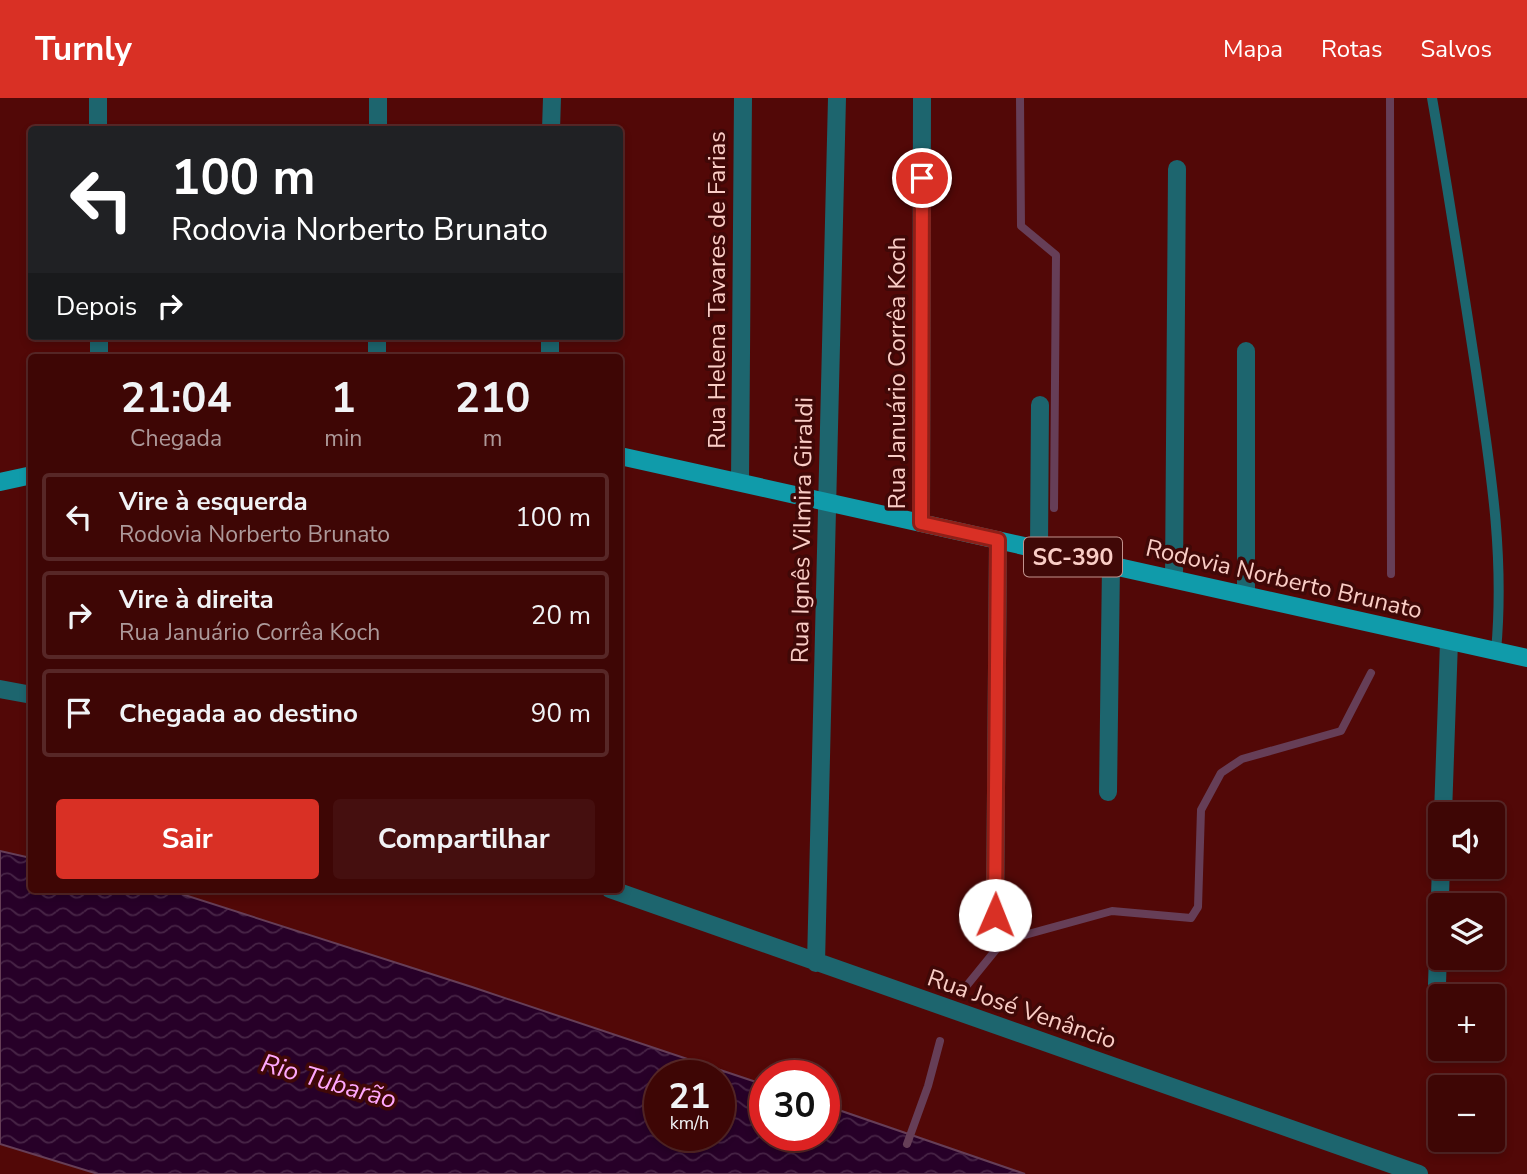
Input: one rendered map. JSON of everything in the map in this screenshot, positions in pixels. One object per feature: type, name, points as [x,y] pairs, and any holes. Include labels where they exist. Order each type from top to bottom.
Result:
[{"type":"main road","name":"Rodovia Norberto Brunato","points":[[623,457],[1527,658]]},
{"type":"main road","points":[[0,482],[28,476]]},
{"type":"street","points":[[98,98],[98,126]]},
{"type":"street","points":[[378,98],[378,126]]},
{"type":"street","points":[[551,126],[552,98]]},
{"type":"street","name":"Rua Helena Tavares de Farias","points":[[740,482],[743,98]]},
{"type":"street","name":"Rua Ignês Vilmira Giraldi","points":[[816,963],[837,98]]},
{"type":"street","name":"Rua Januário Corrêa Koch","points":[[921,523],[922,98]]},
{"type":"street","points":[[1174,579],[1177,169]]},
{"type":"street","points":[[1246,351],[1246,595]]},
{"type":"street","points":[[1039,549],[1040,405]]},
{"type":"street","points":[[995,915],[998,540]]},
{"type":"street","points":[[1108,792],[1111,565]]},
{"type":"street","points":[[1443,802],[1449,641]]},
{"type":"street","points":[[0,689],[28,694]]},
{"type":"street","points":[[1437,984],[1441,879]]},
{"type":"street","name":"Rua José Venâncio","points":[[621,893],[1419,1174]]},
{"type":"lane","points":[[1432,98],[1492,479],[1500,560],[1500,609],[1496,651]]},
{"type":"water","name":"Rio Tubarão","points":[[0,851],[28,857],[28,893],[178,893],[690,1060],[644,1060],[644,1151],[735,1151],[735,1075],[749,1080],[749,1151],[840,1151],[840,1110],[1025,1174],[98,1174],[0,1144]]},
{"type":"waterway","points":[[1020,98],[1021,226],[1056,255],[1054,508]]},
{"type":"waterway","points":[[1390,98],[1391,574]]},
{"type":"waterway","points":[[964,989],[1003,941],[1112,911],[1191,918],[1198,907],[1201,810],[1221,773],[1242,759],[1341,731],[1371,673]]},
{"type":"waterway","points":[[907,1144],[928,1086],[940,1041]]},
{"type":"route","points":[[922,178],[921,523],[998,540],[995,915]]}]
